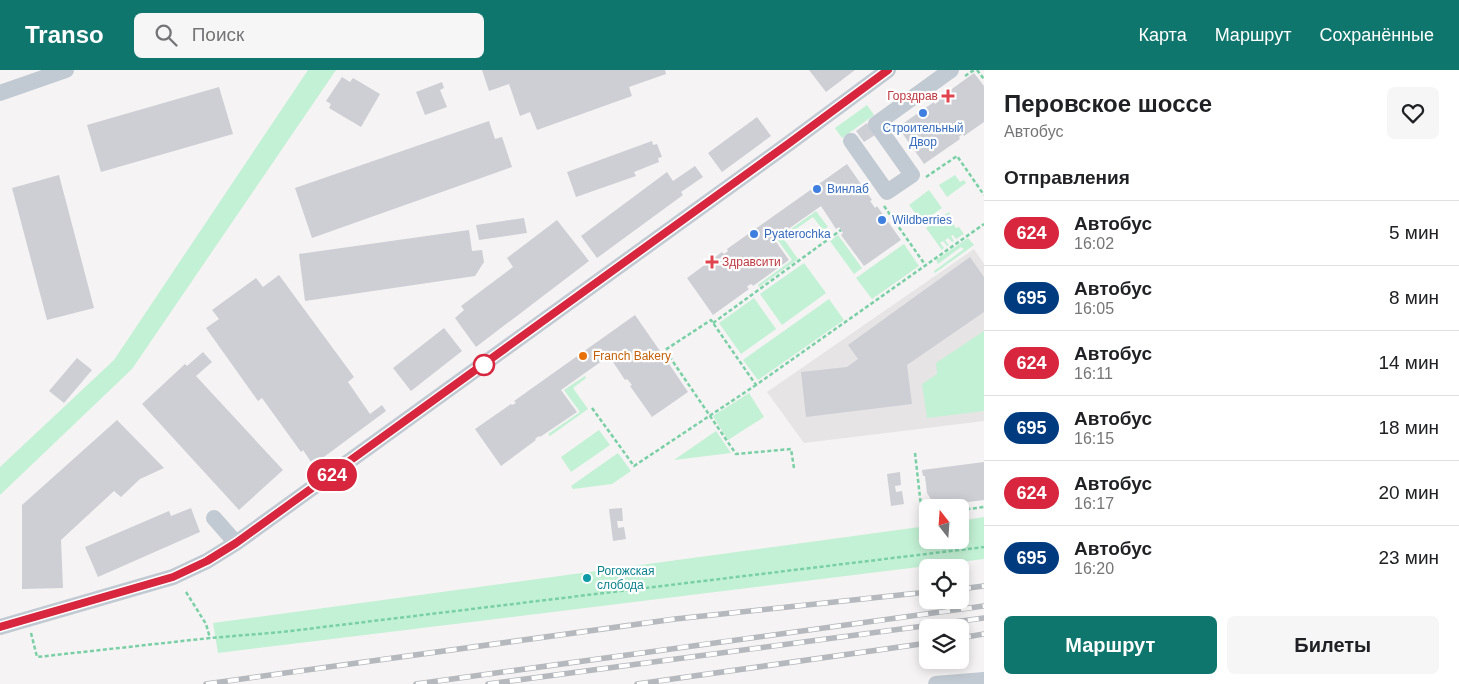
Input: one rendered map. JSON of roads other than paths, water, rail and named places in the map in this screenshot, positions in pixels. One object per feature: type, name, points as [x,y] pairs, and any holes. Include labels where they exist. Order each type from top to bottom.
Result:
[{"type":"street","points":[[0,93],[66,70]]},
{"type":"street","points":[[0,627],[173,577],[207,561],[236,543],[784,139],[888,70]]},
{"type":"street","points":[[851,141],[887,192],[912,175],[876,124],[954,76]]},
{"type":"street","points":[[214,518],[236,543]]},
{"type":"street","points":[[936,684],[984,680]]},
{"type":"railway","points":[[969,588],[984,586]]},
{"type":"railway","points":[[206,684],[675,619],[919,593]]},
{"type":"railway","points":[[416,684],[984,606]]},
{"type":"railway","points":[[488,684],[984,618]]},
{"type":"railway","points":[[969,636],[984,634]]},
{"type":"railway","points":[[637,684],[919,644]]},
{"type":"place","name":"Горздрав","points":[[948,96]]},
{"type":"place","name":"Строительный Двор","points":[[923,113]]},
{"type":"place","name":"Винлаб","points":[[817,189]]},
{"type":"place","name":"Wildberries","points":[[882,220]]},
{"type":"place","name":"Pyaterochka","points":[[754,234]]},
{"type":"place","name":"Здравсити","points":[[712,262]]},
{"type":"place","name":"Franch Bakery","points":[[583,356]]},
{"type":"place","name":"Рогожская слобода","points":[[587,578]]}]
